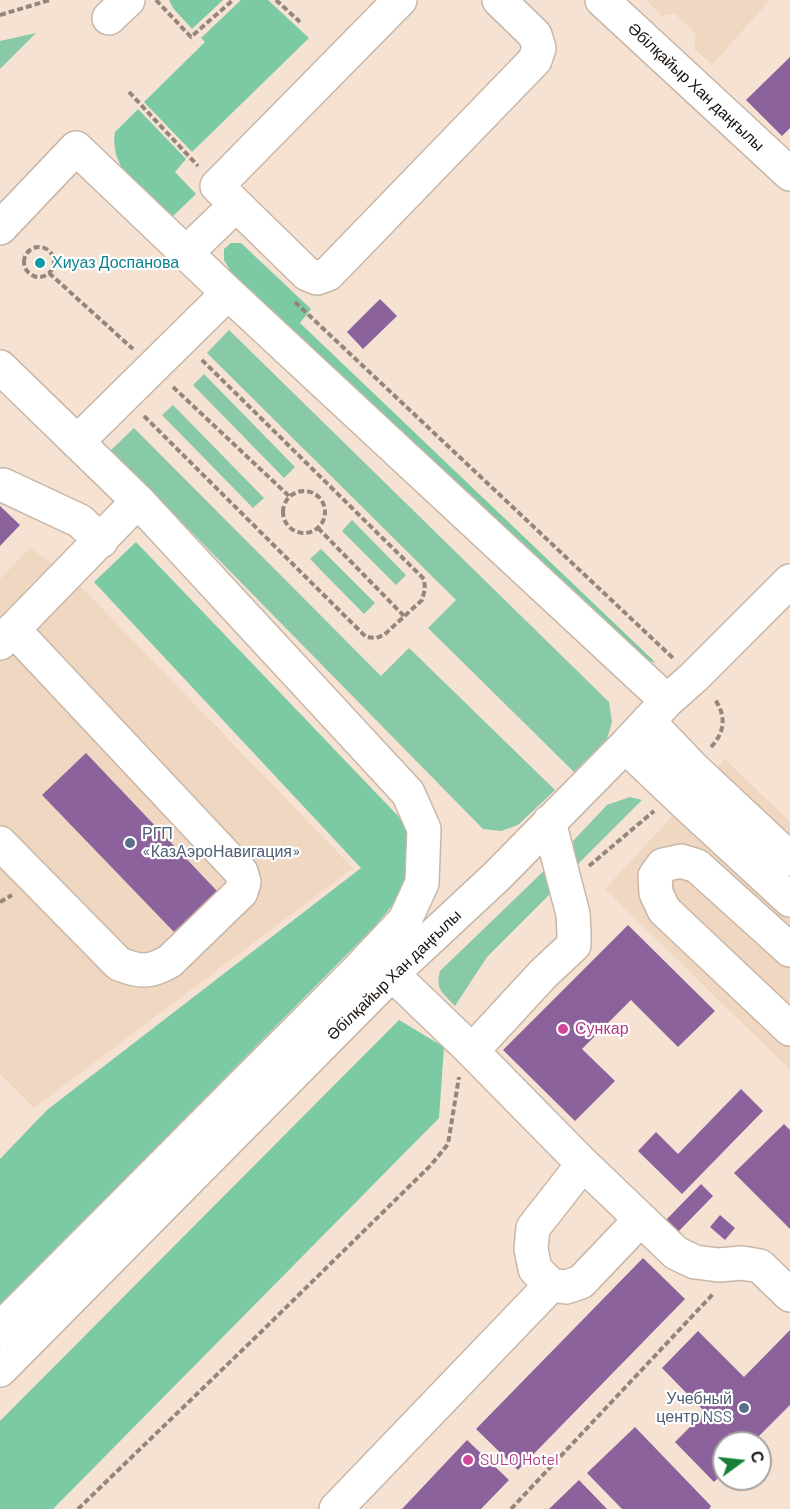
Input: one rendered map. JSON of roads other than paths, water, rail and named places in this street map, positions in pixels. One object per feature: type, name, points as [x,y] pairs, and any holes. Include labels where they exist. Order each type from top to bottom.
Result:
[{"type":"street","points":[[186,253],[226,195],[400,0]]},
{"type":"street","points":[[226,195],[307,274],[317,278],[328,274],[535,60],[539,48],[535,35],[499,0]]},
{"type":"street","name":"Әбілқайыр Хан даңғылы","points":[[602,0],[790,174]]},
{"type":"street","points":[[0,228],[76,148],[657,711],[682,779],[790,900]]},
{"type":"street","points":[[77,442],[228,293]]},
{"type":"street","points":[[0,367],[138,501],[7,636],[241,872],[244,882],[241,892],[170,961],[157,969],[135,970],[119,963],[0,843]]},
{"type":"street","points":[[3,485],[80,521],[101,541]]},
{"type":"street","name":"Әбілқайыр Хан даңғылы","points":[[0,1329],[355,973],[405,920],[422,883],[424,828],[408,793],[138,501]]},
{"type":"street","name":"Әбілқайыр Хан даңғылы","points":[[0,1370],[392,974],[497,876],[657,711],[790,581]]},
{"type":"street","points":[[625,746],[682,779],[790,859]]},
{"type":"street","points":[[468,1047],[574,945],[573,914],[549,822]]},
{"type":"street","points":[[790,951],[697,866],[681,861],[663,865],[655,876],[656,893],[664,910],[790,1029]]},
{"type":"street","points":[[392,974],[676,1253],[695,1262],[742,1263],[759,1266],[790,1295]]},
{"type":"street","points":[[583,1164],[533,1228],[531,1249],[534,1269],[551,1285],[566,1287],[581,1282],[640,1220]]},
{"type":"street","points":[[336,1509],[551,1285]]},
{"type":"place","name":"Хиуаз Доспанова","points":[[40,263]]},
{"type":"place","name":"РГП «КазАэроНавигация»","points":[[130,843]]},
{"type":"place","name":"Сункар","points":[[563,1029]]},
{"type":"place","name":"Учебный центр NSS","points":[[744,1408]]},
{"type":"place","name":"SULO Hotel","points":[[468,1460]]}]
